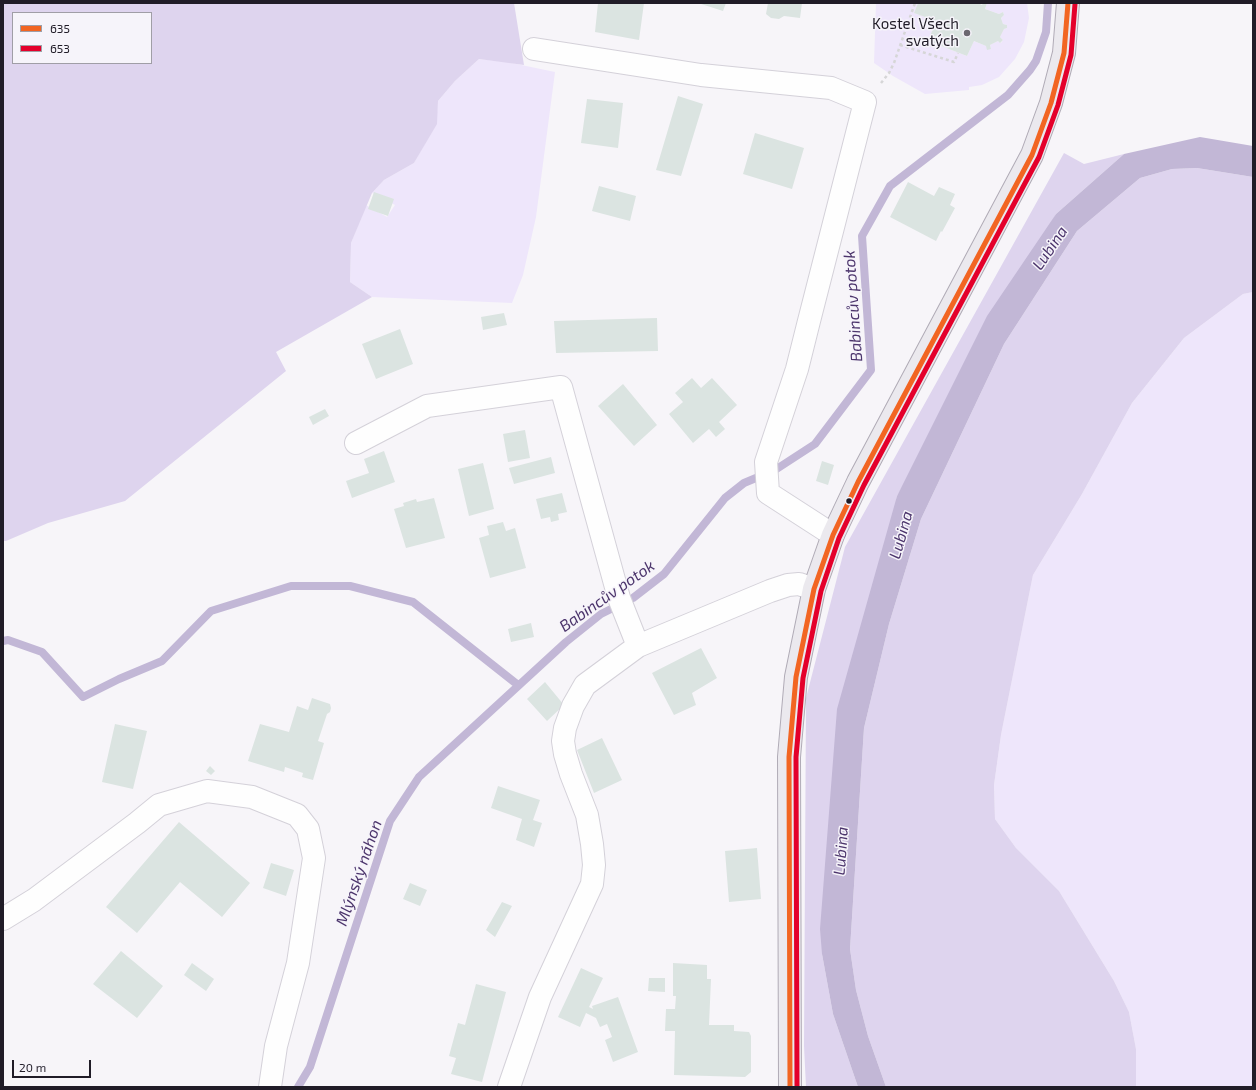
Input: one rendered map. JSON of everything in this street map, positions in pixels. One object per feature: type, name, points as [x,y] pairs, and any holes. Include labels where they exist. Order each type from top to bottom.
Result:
[{"type":"main road","points":[[790,1087],[789,757],[796,677],[814,589],[833,535],[858,482],[1032,155],[1051,103],[1064,53],[1068,3]]},
{"type":"street","points":[[534,49],[702,75],[831,88],[865,102],[798,369],[766,472],[768,493],[833,535]]},
{"type":"street","points":[[356,443],[427,406],[561,387],[621,604],[638,646]]},
{"type":"street","points":[[509,1087],[540,997],[592,884],[594,865],[587,816],[571,774],[563,741],[565,728],[573,706],[585,685],[638,646],[770,591],[788,585],[799,584],[814,589]]},
{"type":"street","points":[[3,919],[34,900],[159,805],[207,791],[252,797],[297,816],[308,829],[314,858],[298,963],[276,1046],[270,1087]]},
{"type":"path","points":[[865,102],[889,73],[915,3]]},
{"type":"path","points":[[900,45],[954,62],[958,53]]},
{"type":"shaded area","points":[[3,3],[514,3],[524,65],[479,59],[455,81],[438,101],[437,124],[414,163],[384,180],[372,193],[351,243],[350,282],[372,297],[276,352],[286,371],[125,501],[48,523],[3,541]]},
{"type":"shaded area","points":[[876,3],[918,3],[914,13],[936,21],[928,41],[967,56],[974,41],[991,49],[990,45],[998,41],[1001,43],[1003,40],[1000,37],[1004,29],[1007,28],[1007,25],[1003,24],[1001,18],[1004,15],[1003,12],[999,14],[985,9],[987,3],[1027,3],[1029,18],[1024,42],[1015,59],[999,77],[982,85],[969,87],[969,90],[925,94],[893,76],[874,63]]},
{"type":"shaded area","points":[[479,59],[507,62],[555,72],[536,217],[523,275],[512,303],[372,297],[350,282],[351,243],[366,205],[387,217],[395,205],[372,193],[384,180],[414,163],[436,124],[438,101],[455,81]]},
{"type":"shaded area","points":[[1064,153],[1084,164],[1124,154],[1056,214],[897,496],[822,954],[833,1014],[858,1087],[806,1087],[804,1046],[806,698],[845,547]]},
{"type":"shaded area","points":[[1197,168],[1253,177],[1253,292],[1243,294],[1184,338],[1132,403],[1082,494],[1033,575],[1001,735],[994,785],[995,819],[1016,848],[1059,891],[1114,981],[1129,1012],[1136,1049],[1136,1087],[886,1087],[868,1036],[856,990],[850,949],[864,728],[889,624],[921,519],[1004,344],[1077,231],[1140,178],[1172,169]]},
{"type":"shaded area","points":[[1253,292],[1253,1087],[1136,1087],[1136,1049],[1129,1012],[1114,981],[1059,891],[1016,848],[995,819],[994,785],[1001,735],[1033,575],[1082,494],[1132,403],[1184,338],[1243,294]]},
{"type":"water","name":"Lubina","points":[[1200,137],[1253,146],[1253,177],[1197,168],[1172,169],[1140,178],[1077,231],[1004,344],[921,519],[889,624],[864,728],[850,949],[856,990],[868,1036],[886,1087],[858,1087],[833,1014],[822,954],[820,929],[837,709],[897,496],[987,316],[1056,214],[1124,154]]},
{"type":"building","points":[[598,3],[644,3],[639,40],[595,32]]},
{"type":"building","points":[[698,3],[726,3],[723,11]]},
{"type":"building","points":[[768,3],[802,3],[800,18],[784,16],[779,19],[771,18],[766,14]]},
{"type":"building","name":"Kostel Všech svatých","points":[[918,3],[978,3],[982,5],[983,3],[987,3],[985,9],[999,14],[1003,12],[1004,15],[1001,18],[1003,24],[1007,25],[1007,28],[1004,29],[1000,37],[1003,40],[1000,43],[998,41],[990,45],[991,49],[987,50],[986,46],[974,41],[967,56],[928,41],[936,21],[914,13]]},
{"type":"building","points":[[678,96],[703,104],[681,176],[656,170]]},
{"type":"building","points":[[587,99],[623,103],[618,148],[581,143]]},
{"type":"building","points":[[755,133],[804,148],[792,189],[743,174]]},
{"type":"building","points":[[908,182],[934,196],[939,187],[955,194],[950,205],[955,208],[936,241],[890,217]]},
{"type":"building","points":[[599,186],[636,196],[630,221],[592,211]]},
{"type":"building","points":[[374,192],[394,199],[388,216],[368,209]]},
{"type":"building","points":[[504,313],[507,325],[483,330],[481,317]]},
{"type":"building","points":[[657,318],[658,351],[556,353],[554,321]]},
{"type":"building","points":[[400,329],[413,364],[376,379],[362,344]]},
{"type":"building","points":[[692,378],[701,388],[712,378],[737,405],[719,422],[725,429],[716,437],[709,429],[693,443],[669,414],[683,402],[675,393]]},
{"type":"building","points":[[623,384],[657,425],[634,446],[598,406]]},
{"type":"building","points":[[325,409],[329,416],[313,425],[309,417]]},
{"type":"building","points":[[525,430],[530,458],[508,462],[503,434]]},
{"type":"building","points":[[384,451],[395,482],[352,498],[346,481],[369,473],[364,459]]},
{"type":"building","points":[[551,457],[555,473],[514,484],[509,468]]},
{"type":"building","points":[[822,461],[834,465],[828,485],[816,481]]},
{"type":"building","points":[[483,463],[494,509],[469,516],[458,469]]},
{"type":"building","points":[[562,493],[567,512],[558,514],[559,520],[551,522],[550,517],[541,519],[536,499]]},
{"type":"building","points":[[434,498],[445,538],[406,548],[394,509],[404,506],[403,503],[416,499],[417,502]]},
{"type":"building","points":[[503,522],[506,531],[515,528],[526,568],[490,578],[479,538],[489,535],[487,526]]},
{"type":"building","points":[[531,623],[534,637],[511,642],[508,629]]},
{"type":"building","points":[[701,648],[717,678],[692,693],[696,705],[674,715],[652,673]]},
{"type":"building","points":[[545,682],[564,705],[547,721],[527,699]]},
{"type":"building","points":[[312,698],[330,704],[331,708],[330,712],[327,714],[318,741],[324,743],[313,780],[302,777],[303,773],[285,767],[284,772],[248,761],[260,724],[289,732],[297,706],[308,710]]},
{"type":"building","points":[[115,724],[147,731],[133,789],[102,782]]},
{"type":"building","points":[[602,738],[622,780],[594,793],[577,750]]},
{"type":"building","points":[[210,766],[215,771],[211,775],[206,771]]},
{"type":"building","points":[[498,786],[540,800],[533,820],[542,823],[534,847],[516,840],[522,819],[491,808]]},
{"type":"building","points":[[179,822],[250,883],[222,917],[180,882],[137,933],[106,907]]},
{"type":"building","points":[[757,848],[761,899],[729,902],[725,851]]},
{"type":"building","points":[[271,863],[294,870],[286,896],[263,888]]},
{"type":"building","points":[[410,883],[427,890],[420,906],[403,899]]},
{"type":"building","points":[[502,902],[512,906],[495,937],[486,930]]},
{"type":"building","points":[[121,951],[163,986],[137,1018],[93,984]]},
{"type":"building","points":[[192,963],[214,979],[206,991],[184,975]]},
{"type":"building","points":[[673,963],[707,965],[707,979],[711,979],[709,1025],[734,1025],[734,1031],[749,1032],[751,1036],[751,1072],[745,1077],[674,1075],[675,1031],[665,1031],[666,1009],[675,1009],[676,996],[673,996]]},
{"type":"building","points":[[581,968],[603,978],[589,1007],[593,1009],[592,1006],[618,997],[638,1052],[613,1062],[605,1040],[612,1037],[607,1024],[600,1027],[596,1018],[586,1013],[580,1027],[558,1017]]},
{"type":"building","points":[[649,978],[665,978],[665,992],[648,991]]},
{"type":"building","points":[[476,984],[506,992],[482,1082],[451,1074],[456,1058],[449,1056],[458,1023],[465,1025]]},
{"type":"waterway","name":"Babincův potok","points":[[298,1087],[310,1067],[390,821],[419,777],[566,642],[601,614],[633,598],[664,574],[725,498],[744,483],[775,470],[815,444],[871,370],[862,236],[890,186],[1008,95],[1030,70],[1036,61],[1046,32],[1048,3]]},
{"type":"waterway","name":"Babincův potok","points":[[3,641],[8,640],[42,652],[83,697],[119,679],[162,661],[211,611],[291,586],[350,586],[413,602],[518,685]]},
{"type":"transit line","name":"635","points":[[790,1087],[789,757],[796,677],[814,589],[833,535],[858,482],[1032,155],[1051,103],[1064,53],[1068,3]]},
{"type":"transit line","name":"653","points":[[797,1087],[796,757],[803,678],[821,591],[839,538],[864,485],[1039,157],[1058,105],[1071,55],[1075,4]]},
{"type":"place","name":"Kostel Všech svatých","points":[[967,33]]},
{"type":"water label","name":"Mlýnský náhon","points":[[359,873]]}]
